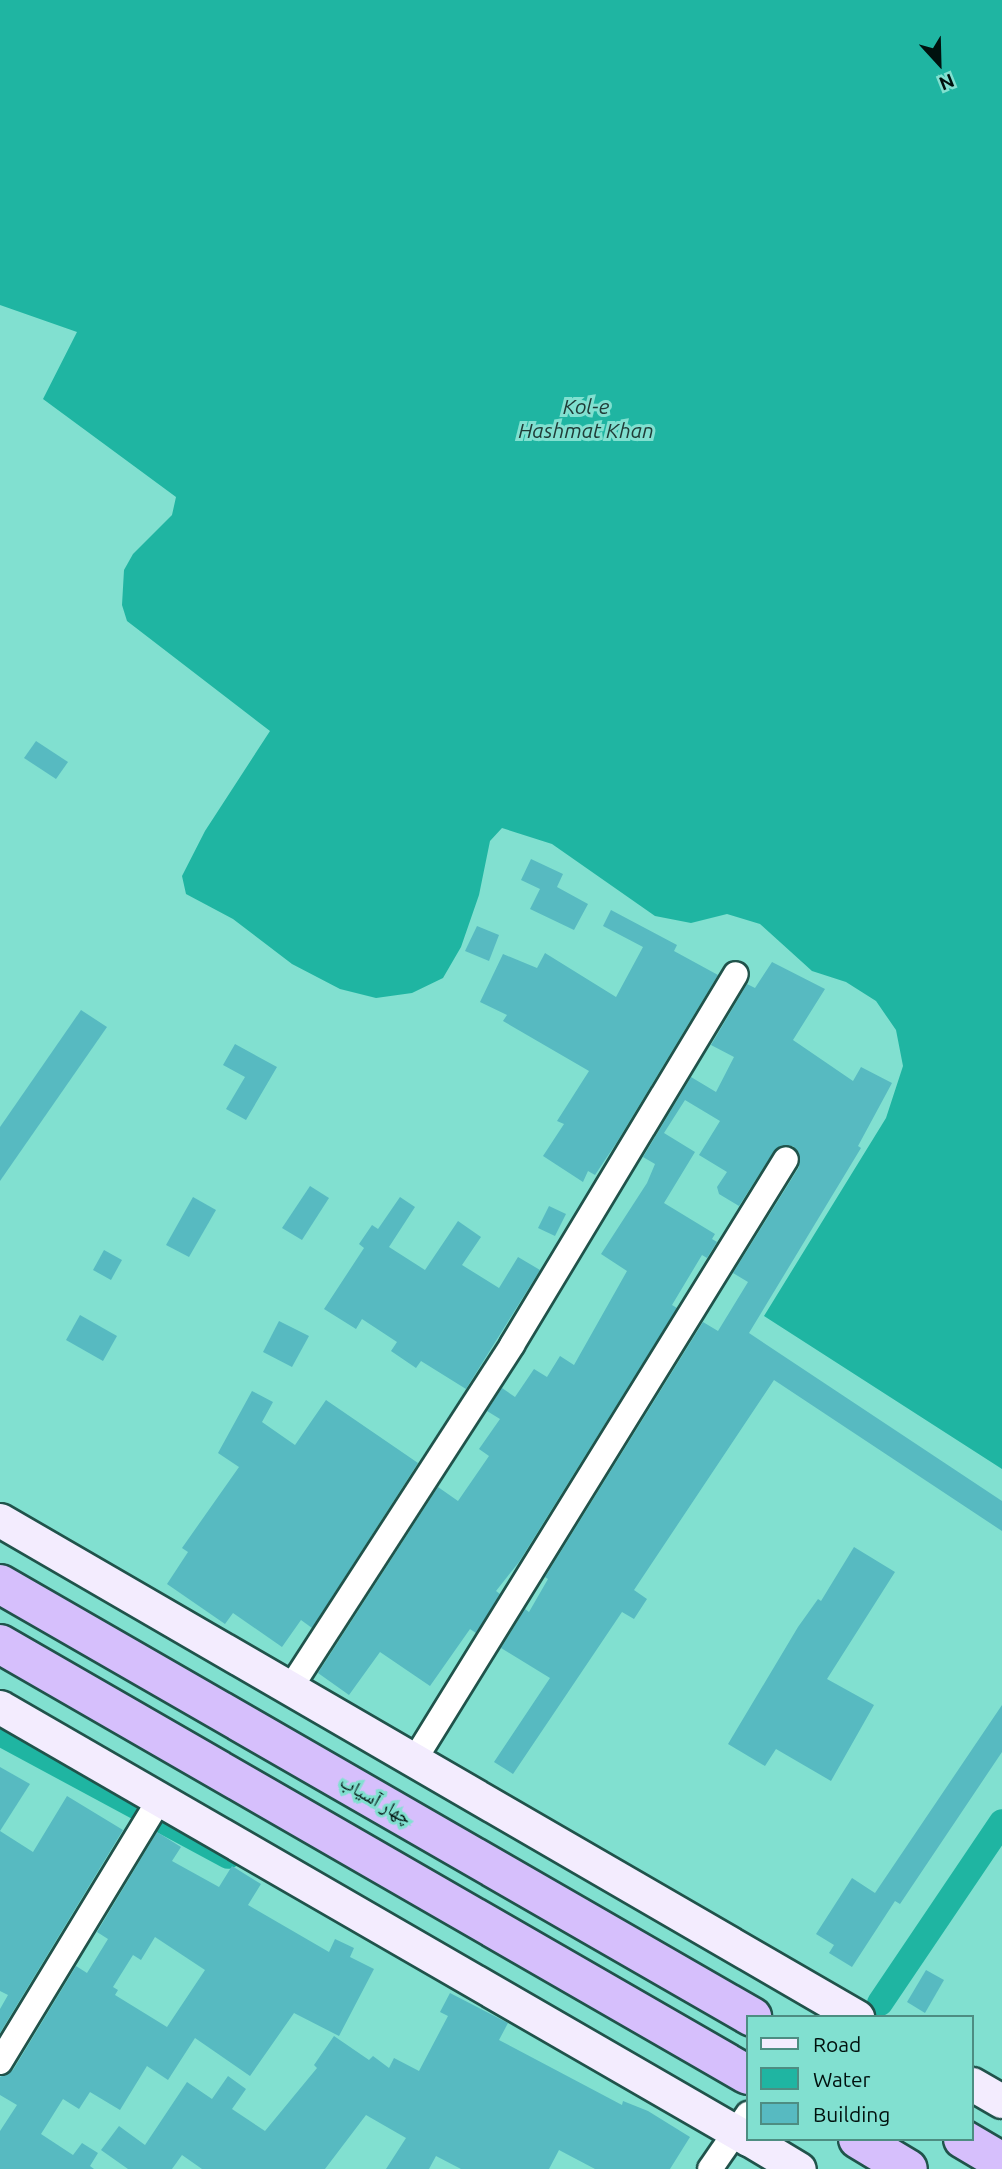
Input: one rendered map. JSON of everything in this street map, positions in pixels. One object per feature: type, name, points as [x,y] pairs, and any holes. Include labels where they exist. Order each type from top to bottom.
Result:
[{"type":"highway","name":"چهار آسیاب","points":[[0,1584],[749,2015]]},
{"type":"highway","points":[[0,1644],[746,2074]]},
{"type":"highway","points":[[861,2141],[908,2169]]},
{"type":"highway","points":[[966,2141],[1002,2162]]},
{"type":"street","points":[[291,1687],[512,1345],[736,974]]},
{"type":"street","points":[[415,1759],[786,1159]]},
{"type":"street","points":[[0,1520],[854,2015]]},
{"type":"street","points":[[0,1707],[153,1811],[745,2131],[710,2169]]},
{"type":"street","points":[[0,2062],[153,1811]]},
{"type":"street","points":[[974,2085],[1002,2101]]},
{"type":"street","points":[[759,2141],[799,2169]]},
{"type":"water","name":"Kol-e Hashmat Khan","points":[[0,0],[1002,0],[1002,1469],[764,1316],[886,1118],[903,1066],[896,1030],[876,1001],[846,982],[812,971],[760,924],[727,914],[691,923],[655,916],[552,844],[502,828],[490,841],[479,895],[461,947],[443,978],[412,993],[376,998],[340,989],[292,964],[233,919],[186,894],[182,876],[205,831],[270,731],[127,621],[122,605],[124,570],[133,554],[172,515],[176,497],[43,399],[77,332],[0,305]]},
{"type":"building","points":[[36,741],[68,762],[56,779],[24,758]]},
{"type":"building","points":[[531,859],[563,874],[557,887],[588,904],[574,930],[530,909],[540,889],[521,880]]},
{"type":"building","points":[[611,910],[677,945],[674,951],[718,975],[617,1142],[595,1175],[588,1171],[583,1182],[543,1156],[564,1124],[557,1121],[589,1071],[503,1021],[507,1015],[480,1002],[503,954],[537,968],[545,953],[616,997],[643,947],[603,926]]},
{"type":"building","points":[[477,926],[499,935],[489,961],[465,951]]},
{"type":"building","points":[[772,962],[825,989],[793,1040],[853,1081],[861,1067],[892,1083],[858,1146],[861,1148],[749,1333],[1002,1501],[1002,1531],[774,1380],[634,1590],[647,1599],[634,1619],[622,1612],[513,1774],[494,1762],[550,1678],[501,1648],[525,1609],[529,1612],[548,1579],[545,1577],[703,1322],[718,1331],[748,1282],[733,1273],[799,1167],[799,1153],[793,1146],[780,1146],[774,1151],[739,1206],[719,1194],[717,1187],[727,1172],[699,1155],[720,1121],[685,1100],[664,1133],[695,1152],[664,1203],[715,1234],[712,1239],[717,1242],[707,1258],[702,1255],[672,1305],[677,1308],[519,1562],[496,1591],[500,1594],[476,1633],[470,1629],[430,1686],[380,1652],[349,1695],[318,1673],[438,1487],[458,1501],[489,1456],[479,1449],[500,1419],[487,1411],[502,1388],[515,1397],[534,1369],[547,1377],[560,1356],[574,1365],[627,1271],[601,1254],[647,1183],[655,1164],[643,1157],[691,1077],[716,1092],[734,1057],[711,1045],[747,984],[755,988]]},
{"type":"building","points":[[81,1010],[107,1027],[0,1181],[0,1127]]},
{"type":"building","points":[[235,1044],[277,1067],[246,1120],[226,1109],[245,1077],[223,1065]]},
{"type":"building","points":[[310,1186],[329,1198],[302,1240],[282,1228]]},
{"type":"building","points":[[193,1197],[216,1210],[189,1257],[166,1245]]},
{"type":"building","points":[[400,1197],[415,1207],[389,1247],[425,1270],[458,1221],[481,1237],[462,1265],[499,1288],[518,1257],[540,1270],[466,1389],[421,1361],[416,1368],[391,1351],[397,1342],[362,1319],[356,1329],[324,1309],[364,1248],[359,1244],[372,1225],[378,1229]]},
{"type":"building","points":[[549,1206],[566,1214],[555,1236],[538,1228]]},
{"type":"building","points":[[104,1250],[122,1260],[111,1280],[93,1270]]},
{"type":"building","points":[[80,1315],[117,1336],[103,1361],[66,1340]]},
{"type":"building","points":[[279,1321],[309,1336],[292,1367],[263,1352]]},
{"type":"building","points":[[252,1391],[273,1402],[262,1422],[295,1445],[326,1400],[418,1463],[312,1628],[301,1620],[282,1647],[233,1613],[225,1624],[167,1584],[188,1552],[182,1548],[239,1467],[218,1453]]},
{"type":"building","points":[[854,1547],[895,1572],[827,1679],[874,1705],[831,1781],[776,1749],[765,1766],[728,1744],[798,1627],[818,1599],[821,1601]]},
{"type":"building","points":[[1002,1705],[1002,1752],[900,1904],[895,1901],[852,1967],[829,1953],[834,1945],[816,1934],[852,1878],[875,1893]]},
{"type":"building","points":[[0,1767],[30,1784],[0,1831]]},
{"type":"building","points":[[67,1796],[123,1830],[0,2033],[0,2009],[8,1995],[0,1991],[0,1831],[33,1852]]},
{"type":"building","points":[[157,1832],[181,1847],[172,1861],[219,1887],[232,1866],[261,1884],[248,1905],[329,1952],[335,1939],[354,1948],[350,1957],[374,1969],[339,2036],[294,2013],[250,2076],[195,2038],[168,2080],[147,2066],[120,2110],[90,2092],[79,2109],[63,2099],[41,2134],[73,2155],[82,2143],[98,2153],[90,2166],[94,2169],[0,2169],[0,2131],[17,2105],[0,2095],[0,2077],[13,2070],[76,1966],[87,1973],[108,1939],[97,1932]],"holes":[[[155,1937],[205,1970],[167,2027],[115,1995],[118,1990],[113,1987],[133,1955],[141,1960]]]},
{"type":"building","points":[[926,1970],[944,1980],[925,2013],[907,2002]]},
{"type":"building","points":[[450,1993],[508,2023],[499,2040],[622,2105],[623,2101],[648,2111],[690,2137],[670,2169],[595,2169],[559,2150],[549,2169],[461,2169],[436,2156],[429,2169],[386,2169],[406,2138],[366,2115],[325,2169],[202,2169],[182,2155],[172,2169],[128,2169],[101,2150],[119,2126],[145,2145],[187,2082],[212,2099],[228,2076],[246,2089],[232,2109],[265,2131],[317,2068],[314,2065],[334,2036],[369,2060],[373,2056],[389,2068],[394,2058],[419,2071],[448,2016],[440,2012]]},
{"type":"waterway","points":[[0,1733],[228,1856]]},
{"type":"waterway","points":[[880,2003],[1002,1822]]}]
